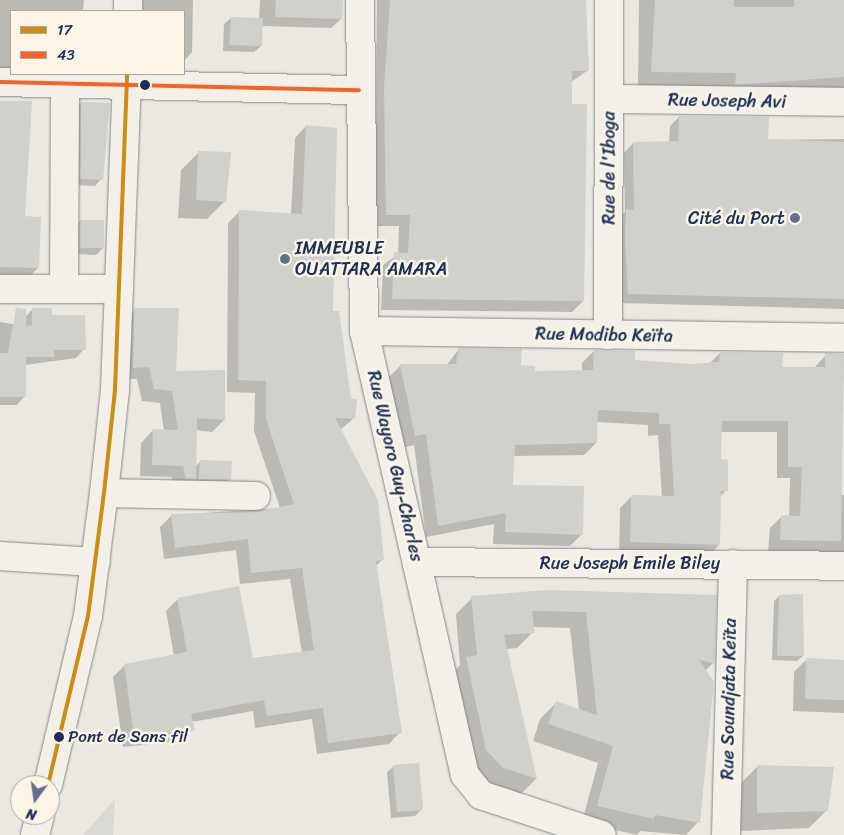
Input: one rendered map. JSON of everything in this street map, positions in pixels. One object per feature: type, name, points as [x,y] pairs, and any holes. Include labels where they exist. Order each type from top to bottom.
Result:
[{"type":"street","name":"Rue Wayoro Guy-Charles","points":[[360,0],[359,90],[364,331],[465,775],[481,795],[602,835]]},
{"type":"street","name":"Rue de l'Iboga","points":[[608,335],[609,0]]},
{"type":"street","points":[[0,82],[66,83],[126,79],[359,90]]},
{"type":"street","points":[[51,775],[61,734],[96,562],[104,493],[119,289],[126,79]]},
{"type":"street","points":[[64,289],[66,83]]},
{"type":"street","name":"Rue Joseph Avi","points":[[610,99],[844,102]]},
{"type":"street","points":[[0,288],[119,289]]},
{"type":"street","name":"Rue Modibo Keïta","points":[[364,331],[844,338]]},
{"type":"street","points":[[104,493],[256,496]]},
{"type":"street","points":[[0,556],[96,562]]},
{"type":"street","name":"Rue Joseph Emile Biley","points":[[417,562],[844,566]]},
{"type":"street","name":"Rue Soundjata Keïta","points":[[726,835],[733,564]]},
{"type":"shaded area","points":[[115,799],[113,835],[83,835]]},
{"type":"building","points":[[276,0],[343,0],[342,19],[275,17]]},
{"type":"building","points":[[390,0],[586,0],[589,71],[572,71],[572,104],[587,104],[584,301],[392,299],[394,252],[408,253],[410,215],[386,215],[384,88]]},
{"type":"building","points":[[655,0],[734,0],[734,7],[794,7],[794,0],[844,0],[844,77],[735,85],[736,73],[651,72]]},
{"type":"building","points":[[231,17],[263,18],[262,46],[229,45]]},
{"type":"building","points":[[0,101],[32,101],[25,216],[41,217],[39,268],[0,267]]},
{"type":"building","points":[[81,102],[110,103],[103,180],[80,179]]},
{"type":"building","points":[[679,116],[769,117],[768,139],[844,142],[844,299],[628,294],[625,239],[626,209],[634,210],[633,142],[678,141]]},
{"type":"building","points":[[306,125],[337,128],[333,311],[339,311],[351,399],[357,399],[355,419],[335,418],[378,500],[384,560],[376,561],[402,733],[328,743],[323,708],[267,716],[264,700],[191,714],[195,730],[134,736],[124,664],[187,652],[177,598],[239,586],[253,658],[314,650],[302,568],[251,573],[248,539],[175,548],[171,514],[256,512],[294,504],[266,419],[266,381],[238,380],[239,210],[302,214]]},
{"type":"building","points":[[198,151],[231,152],[226,202],[196,200]]},
{"type":"building","points":[[80,220],[104,220],[104,248],[80,248]]},
{"type":"building","points":[[16,308],[26,309],[26,325],[32,326],[32,308],[52,308],[52,315],[85,315],[86,350],[54,350],[54,357],[26,357],[26,397],[0,397],[0,353],[8,353]]},
{"type":"building","points":[[134,308],[179,308],[176,371],[225,370],[225,420],[197,418],[196,479],[186,479],[183,466],[152,465],[153,429],[178,430],[172,391],[154,389],[149,367],[133,368]]},
{"type":"building","points":[[459,348],[522,349],[521,365],[535,366],[535,371],[593,370],[594,350],[635,351],[635,360],[691,364],[719,362],[720,352],[783,353],[782,367],[825,367],[825,353],[844,354],[841,541],[780,540],[781,515],[800,516],[802,467],[788,467],[788,421],[722,421],[721,459],[728,460],[728,491],[721,491],[720,545],[630,542],[631,495],[674,496],[670,424],[659,424],[659,413],[598,410],[597,443],[515,445],[513,485],[584,486],[583,535],[505,532],[506,513],[438,526],[426,434],[415,436],[400,364],[456,364]]},
{"type":"building","points":[[200,460],[232,461],[231,480],[199,479]]},
{"type":"building","points":[[547,590],[717,595],[715,663],[699,660],[714,682],[700,823],[655,815],[654,819],[597,806],[613,746],[548,724],[556,701],[597,715],[586,612],[532,611],[535,633],[504,635],[537,779],[503,768],[486,750],[466,657],[477,655],[471,596]]},
{"type":"building","points":[[803,594],[804,656],[777,656],[779,595]]},
{"type":"building","points":[[806,658],[844,660],[844,700],[805,699]]},
{"type":"building","points":[[419,763],[423,810],[397,812],[393,765]]},
{"type":"building","points":[[757,765],[834,767],[828,811],[757,813]]},
{"type":"transit line","name":"17","points":[[50,775],[88,616],[104,493],[115,390],[127,75]]},
{"type":"transit line","name":"43","points":[[0,82],[359,90]]},
{"type":"place","name":"Cité du Port","points":[[795,218]]},
{"type":"place","name":"IMMEUBLE OUATTARA AMARA","points":[[285,259]]},
{"type":"place","name":"Pont de Sans fil","points":[[59,737]]}]
